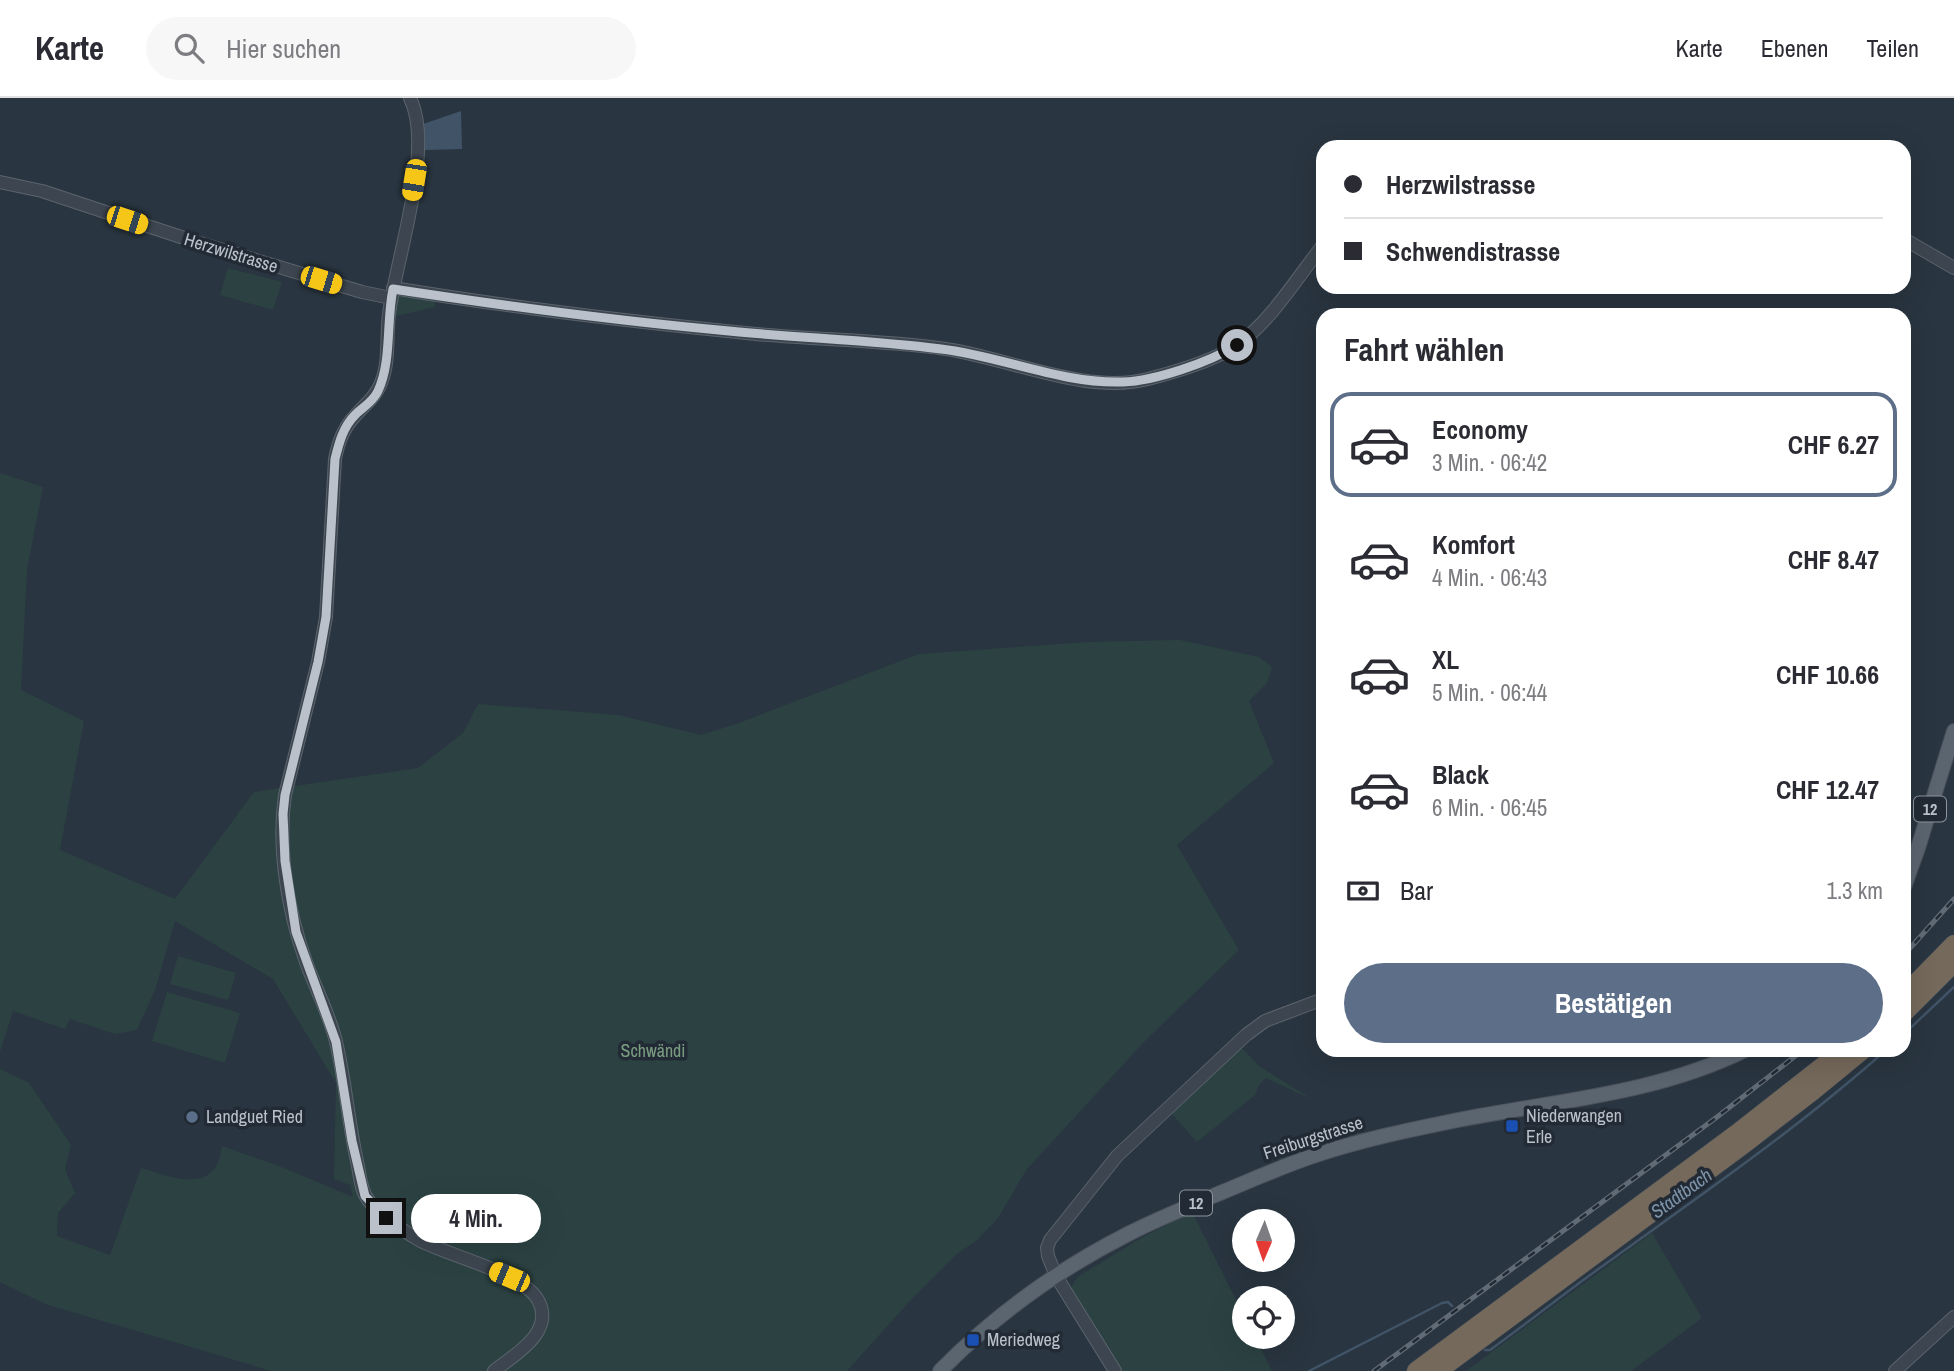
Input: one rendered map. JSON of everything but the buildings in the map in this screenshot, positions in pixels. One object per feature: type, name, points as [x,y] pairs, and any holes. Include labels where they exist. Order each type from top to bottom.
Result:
[{"type":"highway","points":[[1911,988],[1954,944]]},
{"type":"highway","points":[[1911,1006],[1954,963]]},
{"type":"highway","points":[[1416,1371],[1736,1134],[1834,1057]]},
{"type":"highway","points":[[1438,1371],[1743,1145],[1854,1057]]},
{"type":"main road","name":"12","points":[[1911,868],[1954,731]]},
{"type":"main road","name":"Freiburgstrasse","points":[[940,1371],[983,1331],[1055,1276],[1159,1219],[1259,1176],[1372,1139],[1646,1086],[1729,1057]]},
{"type":"street","points":[[410,98],[417,118],[418,154],[392,293],[383,379],[376,395],[356,414],[344,432],[335,459],[326,617],[318,662],[285,795],[285,861],[296,932],[336,1042],[352,1141],[365,1196],[386,1218],[420,1241],[509,1277],[531,1291],[539,1302],[543,1319],[538,1332],[494,1371]]},
{"type":"street","name":"Herzwilstrasse","points":[[0,182],[42,191],[350,289],[664,325],[944,349],[1104,382],[1133,382],[1211,358],[1237,345],[1262,323],[1316,254]]},
{"type":"street","points":[[1911,243],[1954,268]]},
{"type":"street","points":[[1115,1371],[1055,1276],[1048,1256],[1050,1240],[1124,1148],[1246,1035],[1265,1021],[1316,1002]]},
{"type":"street","points":[[1895,1371],[1954,1317]]},
{"type":"green space","points":[[228,268],[282,282],[273,310],[220,295]]},
{"type":"green space","points":[[401,295],[432,299],[435,307],[392,317],[396,298]]},
{"type":"green space","name":"Schwändi","points":[[0,473],[43,487],[27,570],[21,690],[84,721],[60,850],[175,899],[254,792],[418,768],[463,733],[478,704],[618,715],[701,735],[919,654],[1088,642],[1180,640],[1259,657],[1272,667],[1267,683],[1249,701],[1274,763],[1177,845],[1239,950],[1144,1042],[1027,1169],[998,1218],[908,1303],[847,1371],[272,1371],[45,1304],[0,1282],[0,1069],[29,1083],[71,1145],[65,1169],[75,1193],[58,1213],[57,1236],[110,1255],[141,1168],[180,1178],[200,1178],[215,1168],[222,1146],[353,1197],[350,1185],[334,1179],[336,1083],[273,979],[175,921],[155,990],[137,1030],[115,1034],[70,1019],[65,1029],[13,1011],[0,1052]]},
{"type":"green space","points":[[178,956],[236,973],[228,1000],[170,984]]},
{"type":"green space","points":[[167,992],[240,1013],[225,1063],[152,1041]]},
{"type":"green space","points":[[1239,1045],[1259,1066],[1313,1100],[1266,1078],[1255,1095],[1197,1142],[1169,1111]]},
{"type":"green space","points":[[1359,1128],[1365,1135],[1312,1148],[1283,1160],[1276,1160],[1274,1155],[1308,1141]]},
{"type":"green space","points":[[1192,1212],[1232,1292],[1232,1349],[1261,1349],[1272,1371],[1120,1371],[1073,1296],[1072,1285],[1079,1276],[1143,1237]]},
{"type":"green space","points":[[1652,1233],[1702,1318],[1631,1371],[1466,1371]]},
{"type":"water","points":[[461,111],[462,149],[424,150],[423,124]]},
{"type":"waterway","name":"Stadtbach","points":[[1911,1027],[1954,987]]},
{"type":"waterway","name":"Stadtbach","points":[[1485,1350],[1490,1350],[1744,1164],[1878,1057]]},
{"type":"waterway","name":"Stadtbach","points":[[1309,1371],[1442,1303],[1448,1302],[1452,1306]]},
{"type":"railway","points":[[1911,947],[1954,899]]},
{"type":"railway","points":[[1374,1371],[1794,1057]]},
{"type":"place","name":"Landguet Ried","points":[[192,1117]]},
{"type":"place","name":"Niederwangen Erle","points":[[1512,1126]]},
{"type":"place","name":"Meriedweg","points":[[973,1340]]},
{"type":"route","points":[[386,1218],[365,1196],[352,1141],[336,1042],[296,932],[285,861],[283,814],[326,617],[335,459],[340,439],[349,422],[376,395],[383,379],[393,289],[664,325],[944,349],[1053,374],[1104,382],[1148,379],[1211,358],[1237,345]]}]
